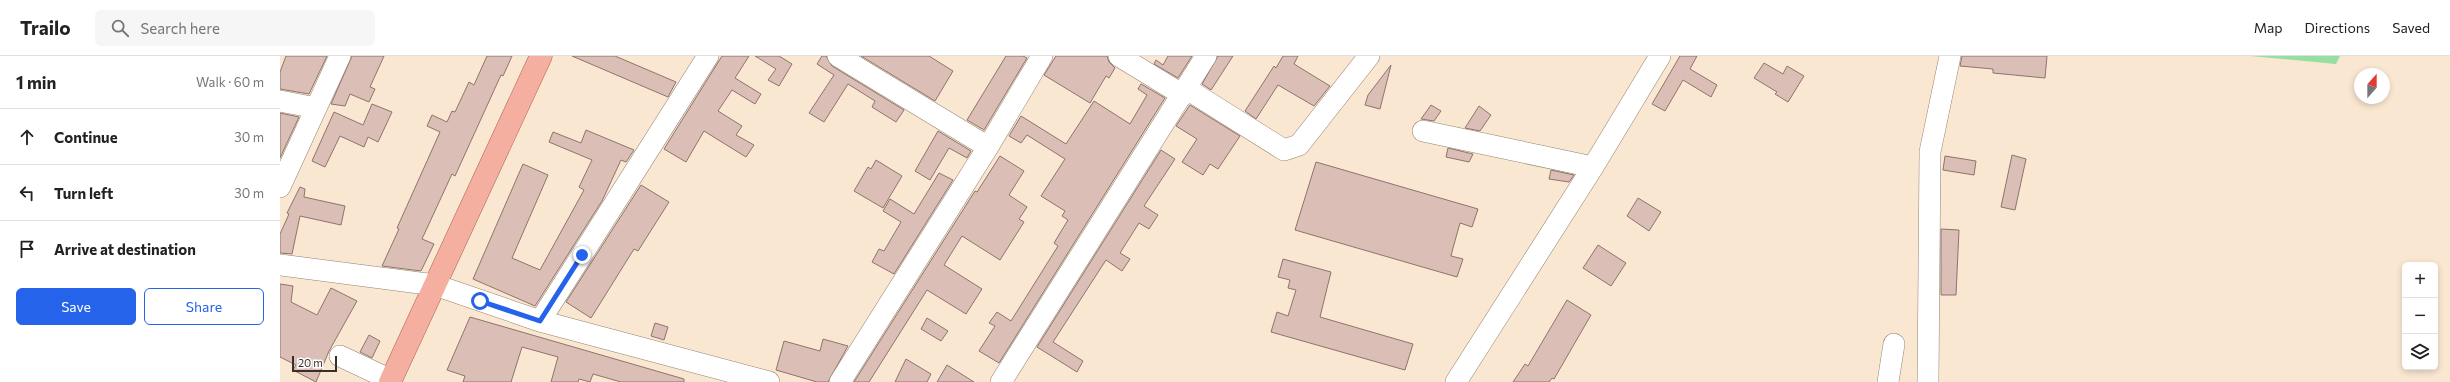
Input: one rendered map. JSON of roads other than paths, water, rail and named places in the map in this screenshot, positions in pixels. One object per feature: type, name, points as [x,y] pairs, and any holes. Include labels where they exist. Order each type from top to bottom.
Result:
[{"type":"main road","points":[[390,381],[541,56]]},
{"type":"street","points":[[280,187],[340,56]]},
{"type":"street","points":[[540,321],[708,56]]},
{"type":"street","points":[[838,56],[988,147]]},
{"type":"street","points":[[840,382],[988,147],[1042,56]]},
{"type":"street","points":[[1119,56],[1185,92],[1284,150],[1299,145],[1369,56]]},
{"type":"street","points":[[1001,382],[1185,92],[1206,56]]},
{"type":"street","points":[[1456,382],[1593,167],[1660,56]]},
{"type":"street","points":[[1928,382],[1930,152],[1950,56]]},
{"type":"street","points":[[280,101],[316,108]]},
{"type":"street","points":[[1423,131],[1593,167]]},
{"type":"street","points":[[280,265],[435,285],[540,321],[769,382]]},
{"type":"street","points":[[1888,382],[1894,344]]},
{"type":"street","points":[[340,356],[390,381]]}]
